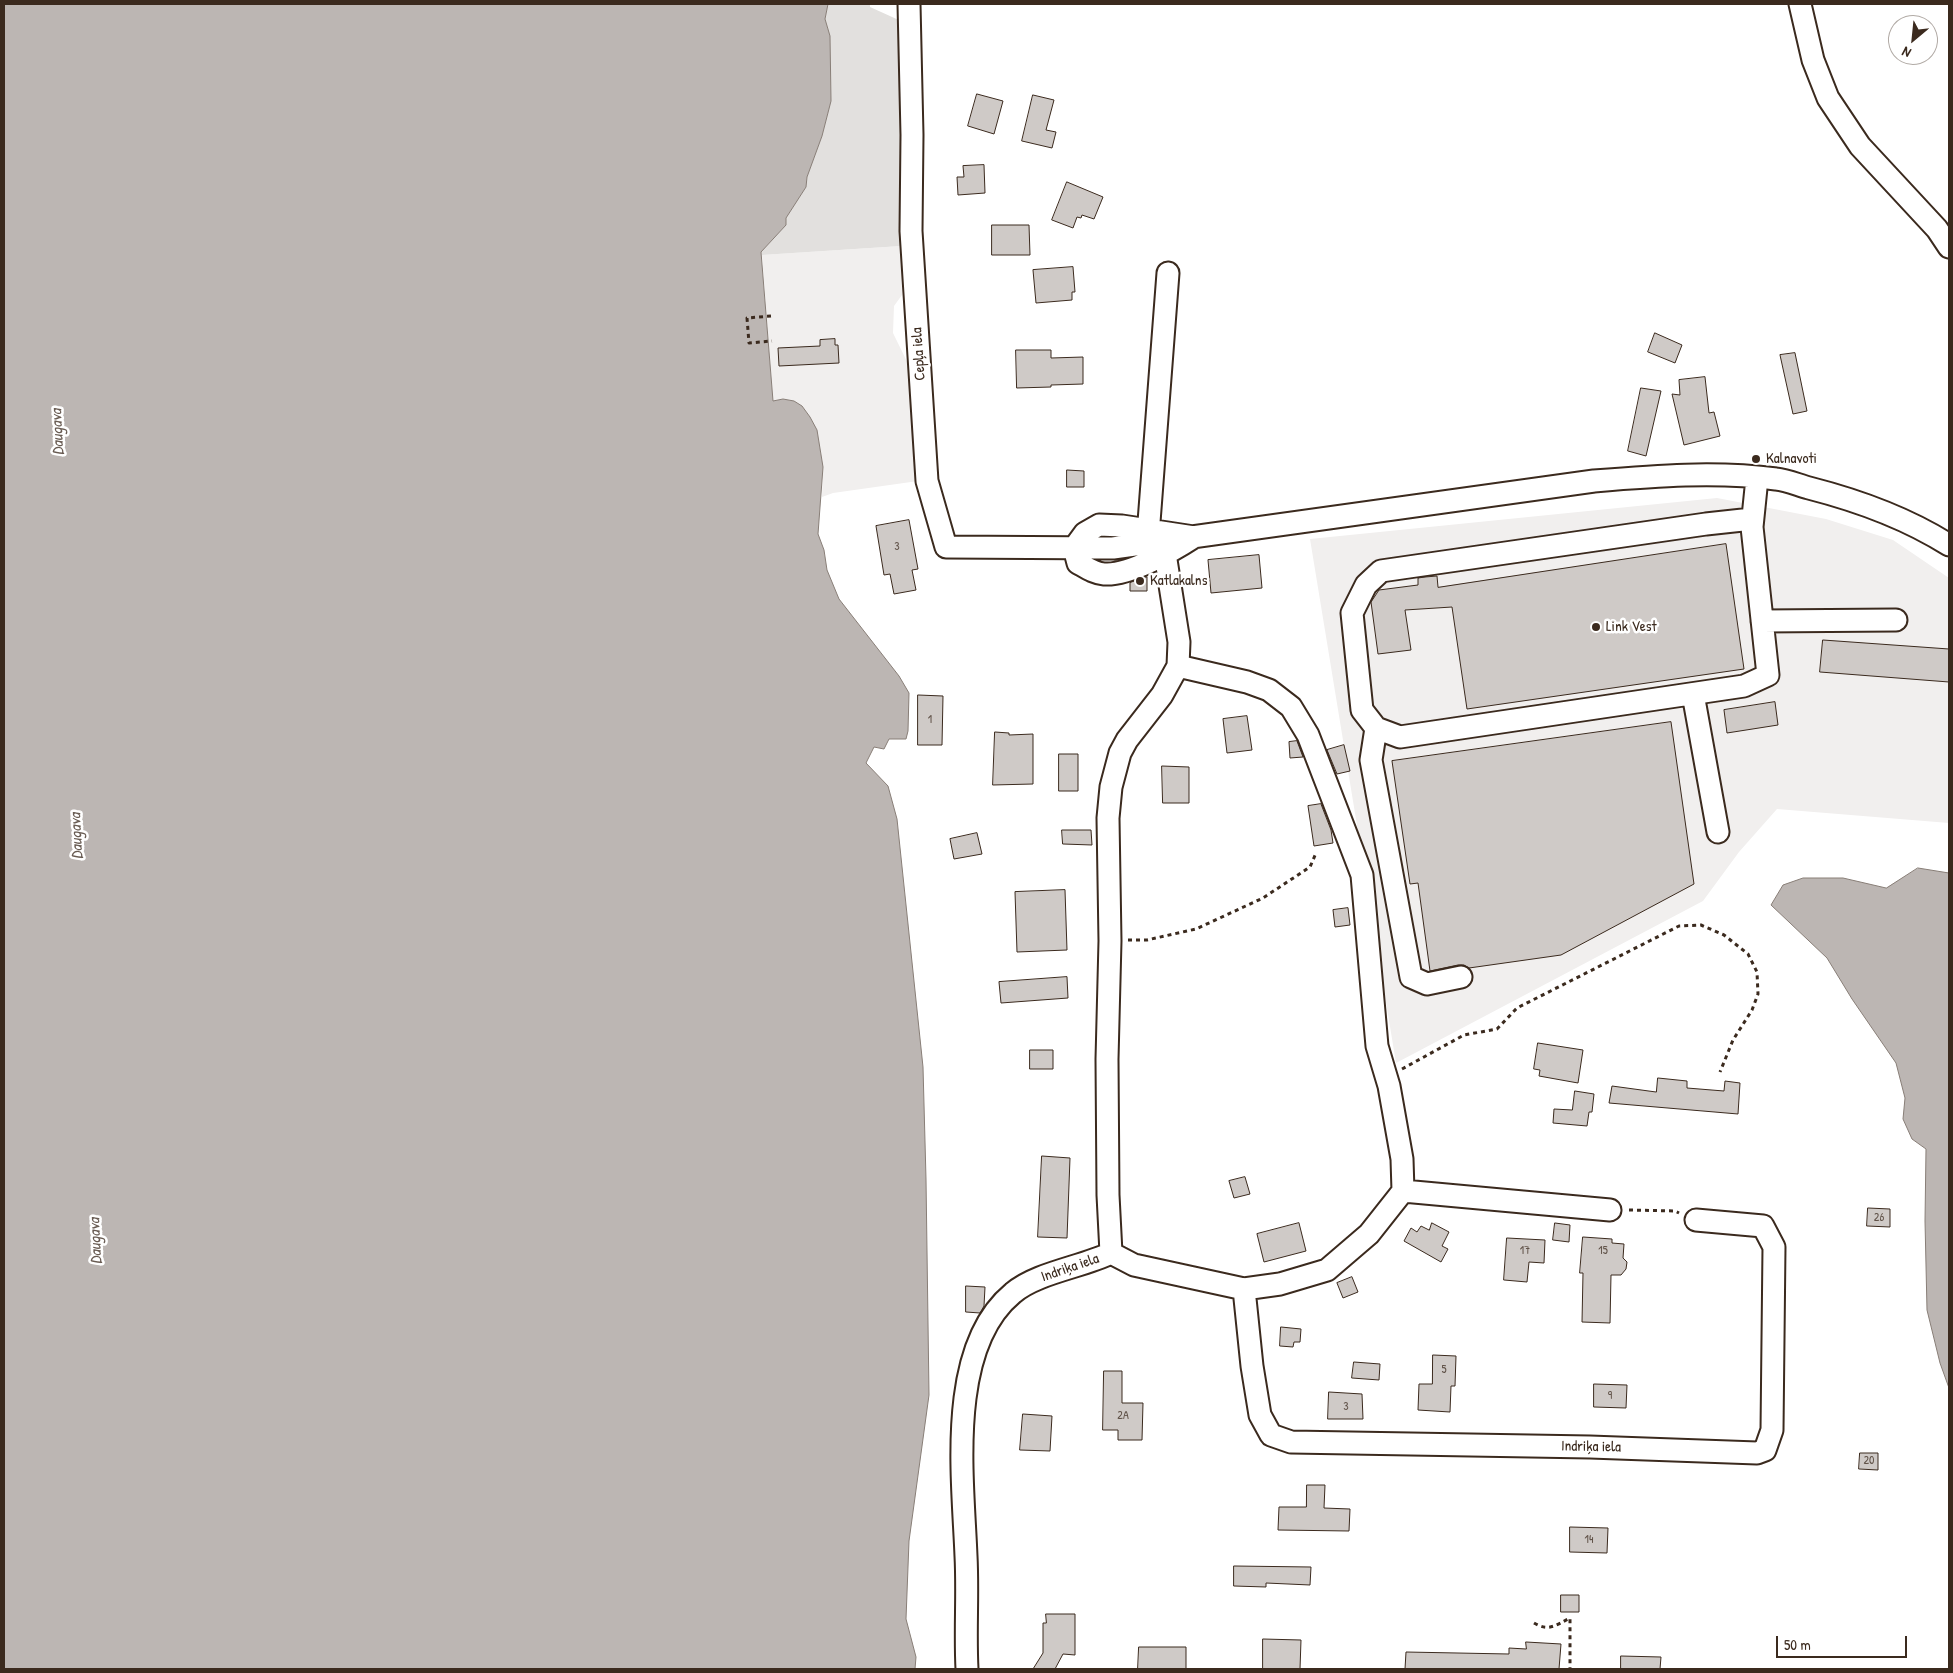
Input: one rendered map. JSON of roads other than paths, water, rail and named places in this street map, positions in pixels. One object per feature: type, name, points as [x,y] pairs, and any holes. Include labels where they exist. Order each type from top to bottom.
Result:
[{"type":"street","name":"Cepļa iela","points":[[909,4],[912,158],[911,231],[927,481],[946,547],[1074,548]]},
{"type":"street","points":[[1800,4],[1813,60],[1828,98],[1860,146],[1937,229],[1949,247]]},
{"type":"street","points":[[1111,1253],[1108,1228],[1107,1079],[1110,941],[1108,818],[1111,787],[1120,753],[1127,740],[1162,695],[1178,666],[1179,642],[1158,542],[1149,522],[1168,273]]},
{"type":"street","points":[[1158,542],[1137,566],[1105,574],[1091,571],[1078,563],[1074,548],[1085,534],[1099,525],[1158,542],[1594,480],[1671,474],[1726,475],[1777,479],[1833,494],[1947,539]]},
{"type":"street","points":[[1752,519],[1381,571],[1366,585],[1352,613],[1362,710],[1376,728],[1400,737],[1744,686],[1768,675],[1752,527],[1757,478]]},
{"type":"street","points":[[1762,621],[1896,620]]},
{"type":"street","points":[[1178,666],[1247,682],[1269,690],[1291,706],[1308,735],[1362,875],[1377,1046],[1387,1077],[1402,1159],[1403,1191],[1610,1210]]},
{"type":"street","points":[[1693,694],[1718,832]]},
{"type":"street","points":[[1376,728],[1371,760],[1411,977],[1427,984],[1461,977]]},
{"type":"street","name":"Indriķa iela","points":[[967,1669],[965,1635],[966,1558],[962,1479],[964,1412],[970,1368],[979,1339],[999,1305],[1014,1291],[1040,1278],[1093,1262],[1111,1253],[1134,1265],[1244,1289],[1280,1284],[1327,1270],[1369,1234],[1403,1191]]},
{"type":"street","name":"Indriķa iela","points":[[1244,1289],[1252,1366],[1260,1415],[1271,1435],[1284,1440],[1317,1443],[1590,1447],[1757,1453],[1765,1450],[1772,1430],[1774,1247],[1763,1226],[1696,1220]]},
{"type":"water","name":"Daugava","points":[[4,4],[828,4],[825,19],[830,36],[831,101],[822,136],[807,177],[806,187],[786,218],[786,225],[761,252],[773,401],[783,399],[794,401],[802,406],[817,430],[823,467],[818,534],[824,550],[827,570],[839,599],[899,676],[909,693],[906,739],[889,739],[884,749],[874,747],[866,763],[888,786],[897,819],[923,1067],[929,1395],[909,1541],[906,1619],[916,1657],[915,1669],[4,1669]]},
{"type":"water","points":[[1918,868],[1949,873],[1949,1388],[1940,1363],[1927,1310],[1926,1149],[1912,1139],[1903,1119],[1905,1098],[1896,1063],[1852,999],[1827,958],[1771,905],[1783,885],[1803,878],[1843,878],[1886,888]]},
{"type":"place","name":"Kalnavoti","points":[[1756,459]]},
{"type":"place","name":"Katlakalns","points":[[1140,581]]},
{"type":"place","name":"Link Vest","points":[[1596,627]]}]
